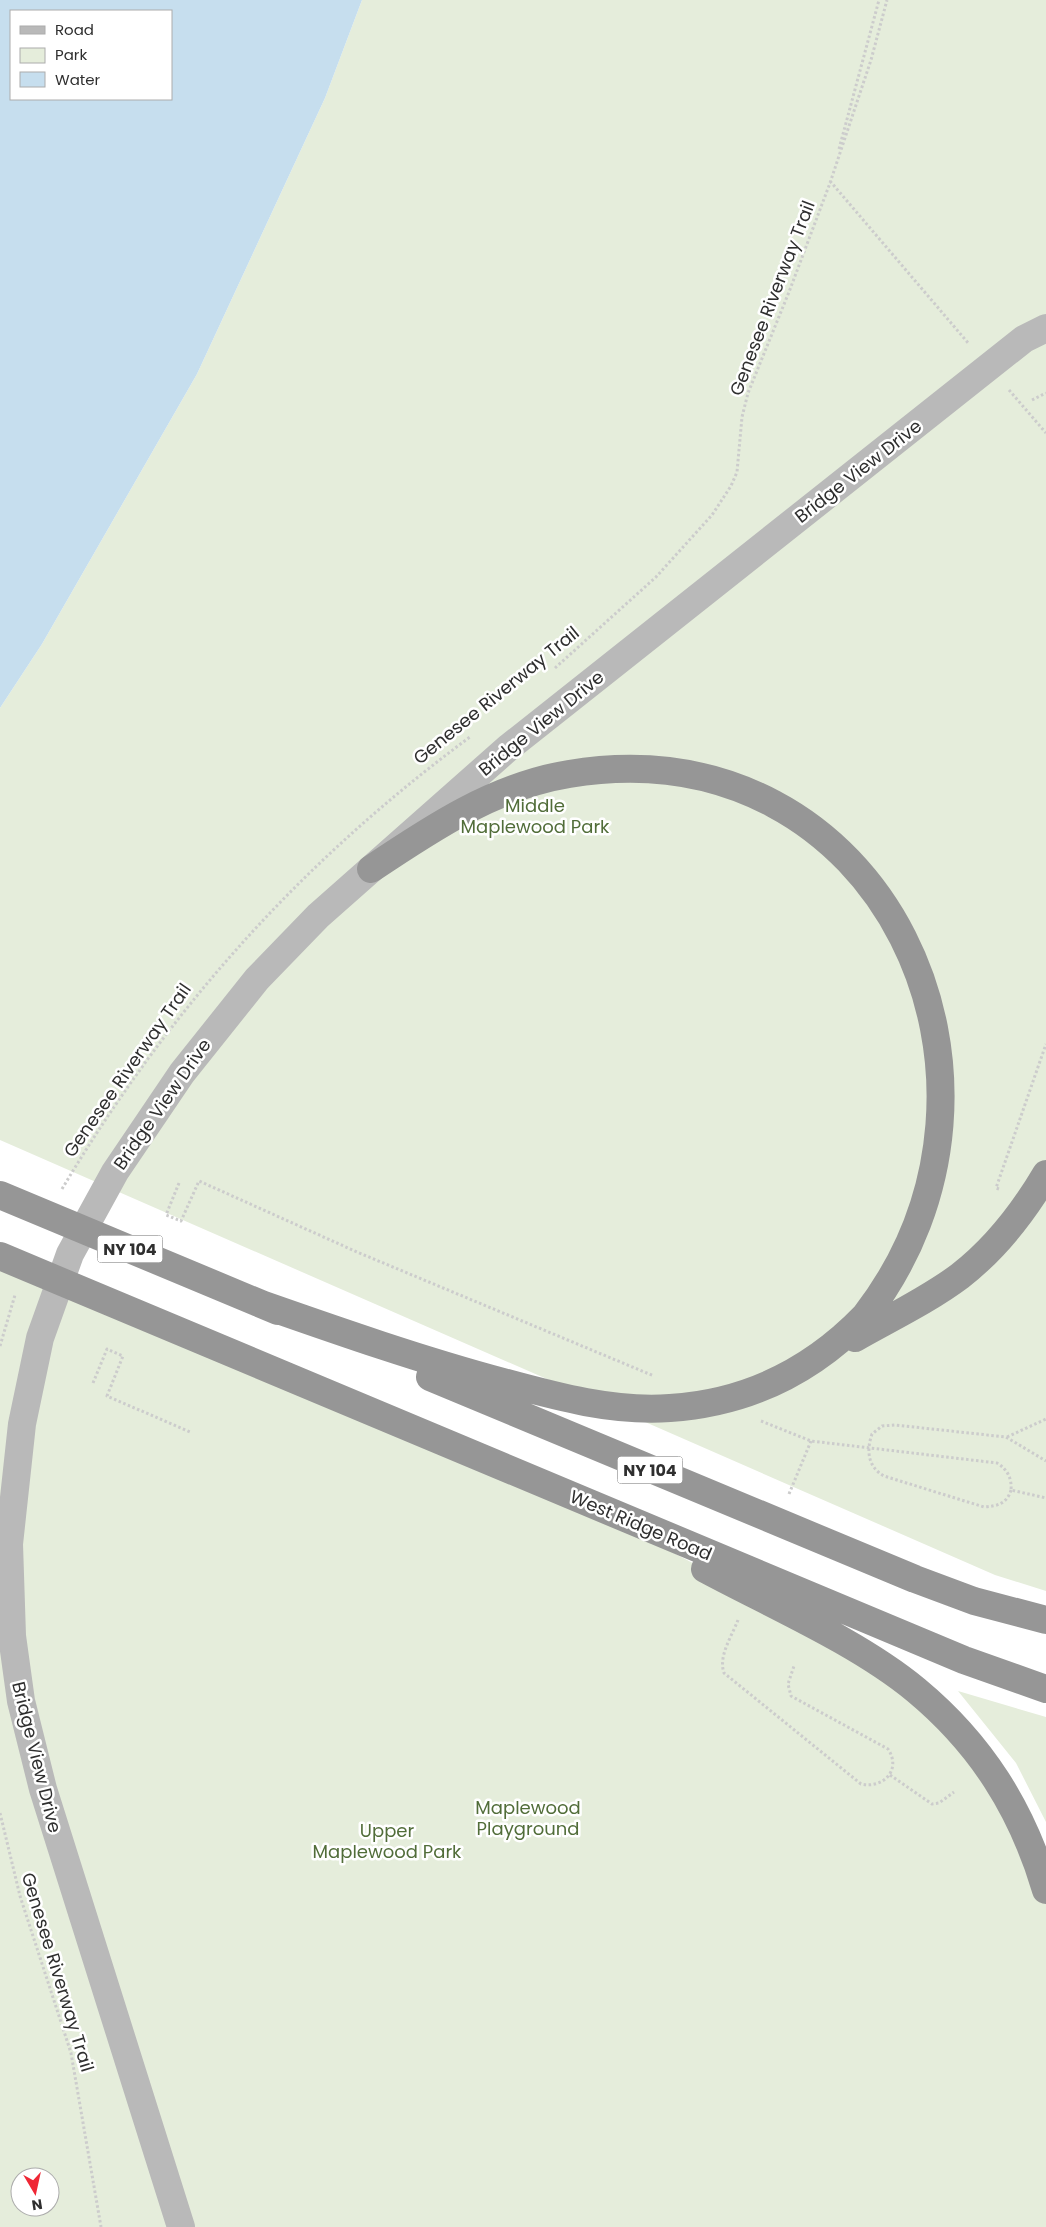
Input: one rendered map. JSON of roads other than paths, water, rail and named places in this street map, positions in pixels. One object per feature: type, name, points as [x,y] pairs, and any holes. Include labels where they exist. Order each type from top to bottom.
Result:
[{"type":"highway","points":[[371,869],[446,821],[516,787],[566,774],[616,768],[640,768],[712,777],[743,787],[784,806],[835,838],[887,889],[900,905],[922,942],[946,1002],[955,1045],[959,1088],[952,1157],[944,1191],[931,1222],[898,1277],[852,1329],[795,1373]]},
{"type":"highway","points":[[261,1304],[355,1337],[469,1373],[600,1405],[645,1409],[712,1404],[763,1388],[795,1373],[928,1297],[960,1275],[1001,1237],[1026,1206],[1046,1174]]},
{"type":"highway","name":"NY 104","points":[[0,1195],[862,1558],[974,1601],[1046,1620]]},
{"type":"highway","name":"West Ridge Road","points":[[0,1256],[964,1660],[1046,1689]]},
{"type":"highway","points":[[510,1470],[834,1638],[880,1665],[916,1690],[964,1737],[1002,1788],[1030,1839],[1046,1890]]},
{"type":"street","name":"Bridge View Drive","points":[[181,2227],[34,1760],[21,1701],[12,1636],[9,1576],[11,1515],[21,1434],[35,1360],[50,1306],[70,1254],[115,1172],[182,1073],[236,1003],[298,936],[371,869],[552,712],[1024,339],[1046,328]]},
{"type":"water","points":[[0,0],[362,0],[325,98],[197,374],[42,644],[0,708]]},
{"type":"park label","name":"Middle Maplewood Park","points":[[535,815]]},
{"type":"park label","name":"Maplewood Playground","points":[[528,1817]]},
{"type":"park label","name":"Upper Maplewood Park","points":[[387,1840]]}]
